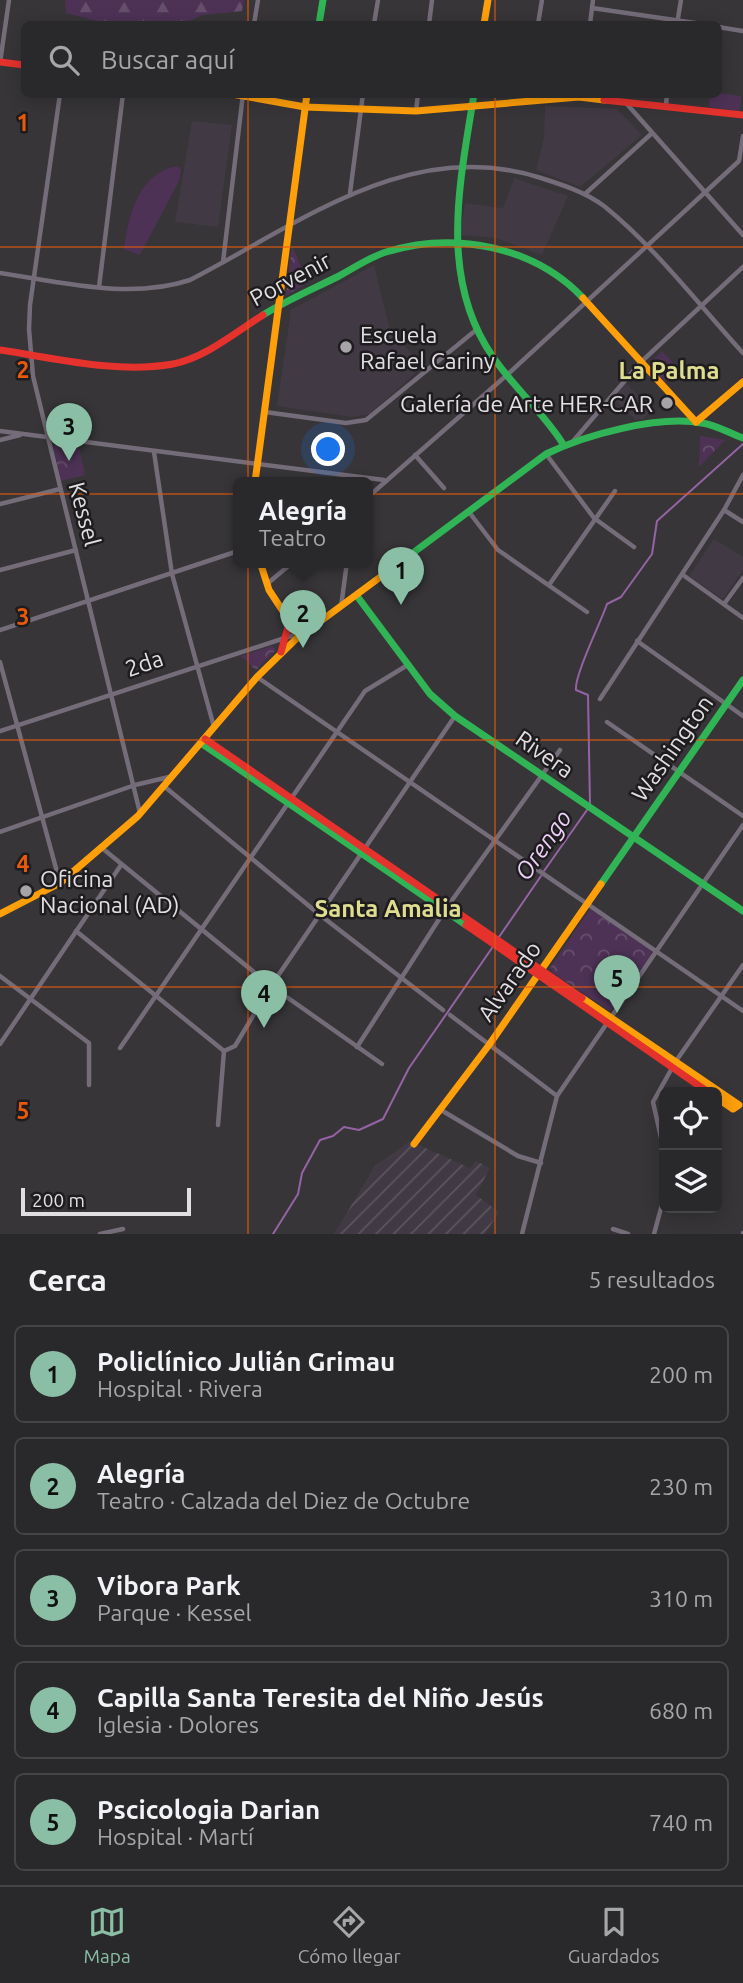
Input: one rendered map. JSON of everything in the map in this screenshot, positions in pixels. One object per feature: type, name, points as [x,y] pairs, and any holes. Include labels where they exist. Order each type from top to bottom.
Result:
[{"type":"street","points":[[9,0],[0,63],[21,65]]},
{"type":"street","points":[[254,21],[258,0]]},
{"type":"street","points":[[320,21],[323,0]]},
{"type":"street","points":[[374,21],[378,0]]},
{"type":"street","points":[[429,21],[432,0]]},
{"type":"street","points":[[484,21],[488,0]]},
{"type":"street","points":[[538,21],[542,0]]},
{"type":"street","points":[[590,21],[593,0]]},
{"type":"street","points":[[678,21],[681,0]]},
{"type":"street","points":[[592,8],[672,21]]},
{"type":"street","points":[[722,28],[743,32]]},
{"type":"street","name":"Kessel","points":[[59,98],[33,278],[29,329],[31,354],[37,396],[140,814]]},
{"type":"street","points":[[99,287],[123,98]]},
{"type":"street","points":[[223,263],[243,98]]},
{"type":"street","points":[[258,98],[305,107],[415,111],[472,108],[526,98]]},
{"type":"street","points":[[256,477],[276,307],[306,98]]},
{"type":"street","points":[[349,194],[362,98]]},
{"type":"street","points":[[415,111],[417,98]]},
{"type":"street","points":[[473,98],[455,243],[464,292],[475,330],[550,421],[563,444]]},
{"type":"street","points":[[601,98],[743,115]]},
{"type":"street","points":[[666,104],[667,98]]},
{"type":"street","points":[[623,100],[743,235]]},
{"type":"street","points":[[585,194],[651,134]]},
{"type":"street","points":[[373,492],[741,162],[743,136]]},
{"type":"street","points":[[0,273],[99,287],[162,288],[190,280],[349,194],[413,173],[484,166],[518,171],[585,194],[604,207],[648,247],[743,353]]},
{"type":"street","name":"Porvenir","points":[[0,349],[110,366],[173,364],[196,356],[276,307],[384,252],[423,243],[495,247],[525,256],[556,272],[587,302],[696,422]]},
{"type":"street","points":[[574,440],[641,362],[743,267]]},
{"type":"street","points":[[264,412],[346,423],[366,420],[475,330]]},
{"type":"street","points":[[696,422],[743,382]]},
{"type":"street","points":[[713,409],[711,421],[719,429]]},
{"type":"street","points":[[0,914],[60,883],[140,814],[294,637],[341,608],[546,454],[574,440],[696,422],[742,438]]},
{"type":"street","points":[[0,430],[350,477]]},
{"type":"street","points":[[0,440],[24,434]]},
{"type":"street","points":[[154,452],[172,574],[214,727]]},
{"type":"street","points":[[546,454],[594,518],[634,547]]},
{"type":"street","points":[[415,455],[444,488]]},
{"type":"street","points":[[600,699],[683,575],[743,475]]},
{"type":"street","points":[[373,480],[384,481]]},
{"type":"street","points":[[0,505],[60,489]]},
{"type":"street","points":[[549,585],[615,491]]},
{"type":"street","points":[[724,510],[743,522]]},
{"type":"street","points":[[469,512],[492,545],[587,612]]},
{"type":"street","points":[[0,570],[76,550]]},
{"type":"street","points":[[0,630],[233,553]]},
{"type":"street","points":[[262,568],[267,584],[294,637]]},
{"type":"street","points":[[267,584],[286,568]]},
{"type":"street","points":[[341,608],[346,568]]},
{"type":"street","points":[[683,575],[743,618]]},
{"type":"street","points":[[724,604],[743,578]]},
{"type":"street","name":"Rivera","points":[[357,596],[406,666],[430,694],[455,716],[743,911]]},
{"type":"street","points":[[284,616],[288,617],[294,637]]},
{"type":"street","name":"2da","points":[[0,731],[197,665],[294,637]]},
{"type":"street","points":[[637,641],[743,716]]},
{"type":"street","points":[[0,662],[40,818],[60,883]]},
{"type":"street","points":[[120,1048],[365,691],[406,666]]},
{"type":"street","points":[[257,677],[547,877],[658,950],[743,1011]]},
{"type":"street","name":"Washington","points":[[633,838],[743,680]]},
{"type":"street","points":[[224,1051],[235,1046],[271,986],[455,716]]},
{"type":"street","points":[[607,722],[743,816]]},
{"type":"street","points":[[203,741],[674,1064],[741,1102],[735,1110],[722,1101]]},
{"type":"street","points":[[357,1047],[447,907],[560,750]]},
{"type":"street","points":[[0,832],[135,785],[174,776]]},
{"type":"street","points":[[165,787],[320,915],[443,1010]]},
{"type":"street","points":[[522,1234],[557,1096],[743,825]]},
{"type":"street","name":"Alvarado","points":[[414,1144],[489,1045],[633,838]]},
{"type":"street","points":[[102,848],[271,986],[382,1064]]},
{"type":"street","points":[[0,1044],[121,865]]},
{"type":"street","points":[[76,931],[224,1051]]},
{"type":"street","points":[[664,1150],[653,1107],[674,1064],[743,965]]},
{"type":"street","points":[[0,975],[89,1043],[89,1085]]},
{"type":"street","points":[[450,1015],[557,1096]]},
{"type":"street","points":[[218,1125],[224,1051]]},
{"type":"street","points":[[674,1064],[702,1087]]},
{"type":"street","points":[[441,1110],[518,1156],[541,1163]]},
{"type":"street","points":[[654,1234],[660,1213]]},
{"type":"street","points":[[100,1234],[123,1229]]},
{"type":"street","points":[[613,1229],[628,1234]]},
{"type":"shaded area","points":[[545,106],[617,109],[642,135],[580,187],[536,170],[544,138]]},
{"type":"shaded area","points":[[192,121],[232,125],[218,227],[175,222]]},
{"type":"shaded area","points":[[514,178],[568,196],[542,255],[496,238],[460,235],[465,203],[503,208]]},
{"type":"shaded area","name":"Escuela Rafael Cariny","points":[[374,265],[389,326],[422,367],[370,414],[352,417],[277,406],[291,310]]},
{"type":"shaded area","points":[[626,383],[651,410],[643,419],[636,420],[613,398]]},
{"type":"shaded area","points":[[714,539],[743,557],[743,570],[723,599],[689,576]]},
{"type":"shaded area","points":[[410,1141],[470,1168],[476,1161],[490,1168],[476,1195],[499,1212],[485,1234],[334,1234],[375,1166]]},
{"type":"green space","points":[[65,0],[244,0],[242,11],[203,15],[189,21],[97,21],[66,13]]},
{"type":"green space","points":[[722,93],[741,96],[740,111],[709,107],[710,98],[722,98]]},
{"type":"green space","points":[[178,166],[181,170],[179,181],[140,255],[124,249],[133,209],[145,186],[165,170]]},
{"type":"green space","points":[[292,245],[307,283],[286,296]]},
{"type":"green space","points":[[662,351],[679,369],[664,382],[649,364]]},
{"type":"green space","points":[[700,436],[725,440],[699,467]]},
{"type":"green space","points":[[53,445],[79,448],[85,475],[61,481]]},
{"type":"green space","points":[[272,646],[276,650],[256,670],[241,656]]},
{"type":"green space","points":[[590,909],[652,950],[651,956],[610,1011],[553,973],[550,968]]},
{"type":"waterway","name":"Orengo","points":[[590,805],[588,695],[576,690],[583,661],[607,604],[621,597],[652,554],[657,521],[743,444]]},
{"type":"waterway","name":"Orengo","points":[[544,871],[587,810]]},
{"type":"waterway","name":"Orengo","points":[[499,937],[541,876]]},
{"type":"waterway","name":"Orengo","points":[[273,1234],[298,1194],[302,1173],[320,1140],[333,1136],[344,1127],[359,1130],[383,1119],[409,1068],[492,948]]},
{"type":"traffic: fast","points":[[320,21],[323,0]]},
{"type":"traffic: fast","points":[[473,98],[459,195],[459,262],[465,295],[476,327],[493,357],[563,444]]},
{"type":"traffic: fast","points":[[263,315],[380,254],[439,243],[492,248],[517,255],[563,280],[583,298]]},
{"type":"traffic: fast","points":[[402,561],[546,454],[581,440],[622,428],[684,421],[707,424],[743,438]]},
{"type":"traffic: fast","points":[[357,596],[430,694],[455,716],[743,911]]},
{"type":"traffic: fast","points":[[601,884],[743,680]]},
{"type":"traffic: fast","points":[[201,743],[466,925]]},
{"type":"traffic: slow","points":[[484,21],[488,0]]},
{"type":"traffic: slow","points":[[254,98],[305,107],[416,111],[567,98]]},
{"type":"traffic: slow","points":[[256,477],[306,98]]},
{"type":"traffic: slow","points":[[587,98],[604,100]]},
{"type":"traffic: slow","points":[[583,298],[696,422]]},
{"type":"traffic: slow","points":[[696,422],[743,382]]},
{"type":"traffic: slow","points":[[0,914],[60,883],[138,816],[257,677],[295,640],[402,561]]},
{"type":"traffic: slow","points":[[262,568],[269,590],[300,637]]},
{"type":"traffic: slow","points":[[414,1144],[489,1045],[601,884]]},
{"type":"traffic: slow","points":[[582,998],[713,1087]]},
{"type":"traffic: slow","points":[[722,1093],[739,1105],[733,1109],[722,1101]]},
{"type":"traffic: jam","points":[[0,62],[21,65]]},
{"type":"traffic: jam","points":[[604,100],[743,115]]},
{"type":"traffic: jam","points":[[0,350],[108,366],[151,367],[173,364],[197,356],[263,315]]},
{"type":"traffic: jam","points":[[281,652],[288,627]]},
{"type":"traffic: jam","points":[[205,739],[582,998]]},
{"type":"traffic: jam","points":[[466,925],[701,1087]]},
{"type":"place","name":"Escuela Rafael Cariny","points":[[346,347]]},
{"type":"place","name":"Galería de Arte HER-CAR","points":[[667,403]]},
{"type":"place","name":"Vibora Park","points":[[69,461]]},
{"type":"place","name":"Policlínico Julián Grimau","points":[[401,605]]},
{"type":"place","name":"Alegría","points":[[303,648]]},
{"type":"place","name":"Oficina Nacional (AD)","points":[[26,891]]},
{"type":"place","name":"Pscicologia Darian","points":[[617,1013]]},
{"type":"place","name":"Capilla Santa Teresita del Niño Jesús","points":[[264,1028]]},
{"type":"district","name":"La Palma","points":[[669,370]]},
{"type":"district","name":"Santa Amalia","points":[[388,908]]}]
